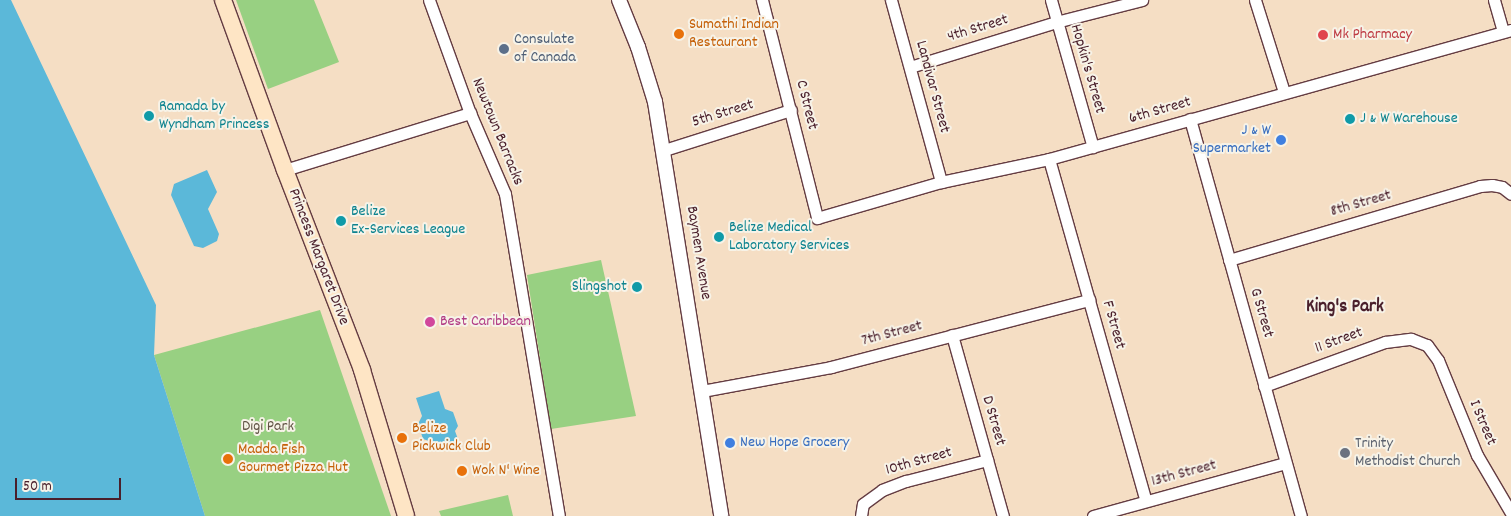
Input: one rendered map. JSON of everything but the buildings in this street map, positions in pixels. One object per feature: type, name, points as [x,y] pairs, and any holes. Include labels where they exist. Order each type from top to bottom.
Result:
[{"type":"main road","name":"Princess Margaret Drive","points":[[223,0],[285,170],[362,370],[406,516]]},
{"type":"street","name":"Newtown Barracks","points":[[429,0],[470,113],[505,194],[559,516]]},
{"type":"street","name":"Baymen Avenue","points":[[619,0],[638,47],[655,102],[721,516]]},
{"type":"street","name":"C Street","points":[[762,0],[817,218]]},
{"type":"street","name":"Landivar Street","points":[[891,0],[941,182]]},
{"type":"street","name":"Hopkin's Street","points":[[1051,0],[1093,147]]},
{"type":"street","name":"4th Street","points":[[910,67],[1056,22],[1142,0]]},
{"type":"street","points":[[1255,0],[1284,92]]},
{"type":"street","points":[[1494,0],[1507,31]]},
{"type":"street","name":"6th Street","points":[[817,218],[941,182],[1049,159],[1507,31]]},
{"type":"street","name":"5th Street","points":[[664,150],[791,110]]},
{"type":"street","points":[[285,170],[470,113]]},
{"type":"street","name":"G Street","points":[[1190,119],[1301,516]]},
{"type":"street","name":"F Street","points":[[1049,159],[1146,501]]},
{"type":"street","name":"8th Street","points":[[1229,260],[1480,186],[1507,191]]},
{"type":"street","name":"7th Street","points":[[702,391],[831,367],[1089,300]]},
{"type":"street","name":"D Street","points":[[952,335],[1003,516]]},
{"type":"street","name":"11 Street","points":[[1264,386],[1385,342],[1411,339],[1427,345]]},
{"type":"street","name":"I Street","points":[[1427,345],[1438,360],[1477,455],[1507,496],[1511,513]]},
{"type":"street","name":"10th Street","points":[[862,516],[863,504],[882,490],[906,481],[987,460]]},
{"type":"street","name":"13th Street","points":[[1092,516],[1285,463]]},
{"type":"green space","points":[[236,0],[314,0],[339,62],[268,89]]},
{"type":"green space","points":[[601,260],[636,416],[551,429],[527,275]]},
{"type":"green space","name":"Digi Park","points":[[320,310],[391,516],[205,516],[154,355]]},
{"type":"green space","points":[[508,495],[513,516],[441,516],[439,511]]},
{"type":"water","points":[[0,0],[11,0],[156,305],[154,355],[205,516],[0,516]]},
{"type":"water","points":[[207,170],[217,192],[208,209],[219,234],[217,241],[203,248],[194,246],[171,195],[174,184]]},
{"type":"water","points":[[439,391],[445,409],[453,412],[458,426],[455,431],[459,442],[432,451],[429,441],[423,439],[418,424],[422,416],[416,398]]},
{"type":"place","name":"Sumathi Indian Restaurant","points":[[679,34]]},
{"type":"place","name":"Mk Pharmacy","points":[[1323,35]]},
{"type":"place","name":"Consulate of Canada","points":[[504,49]]},
{"type":"place","name":"Ramada by Wyndham Princess","points":[[149,116]]},
{"type":"place","name":"J & W Warehouse","points":[[1350,119]]},
{"type":"place","name":"J & W Supermarket","points":[[1281,140]]},
{"type":"place","name":"Belize Ex-Services League","points":[[341,221]]},
{"type":"place","name":"Belize Medical Laboratory Services","points":[[719,237]]},
{"type":"place","name":"Slingshot","points":[[637,287]]},
{"type":"place","name":"Best Caribbean","points":[[430,322]]},
{"type":"place","name":"Belize Pickwick Club","points":[[402,438]]},
{"type":"place","name":"New Hope Grocery","points":[[730,443]]},
{"type":"place","name":"Trinity Methodist Church","points":[[1345,453]]},
{"type":"place","name":"Madda Fish Gourmet Pizza Hut","points":[[228,459]]},
{"type":"place","name":"Wok N' Wine","points":[[462,471]]},
{"type":"district","name":"King's Park","points":[[1345,308]]}]
